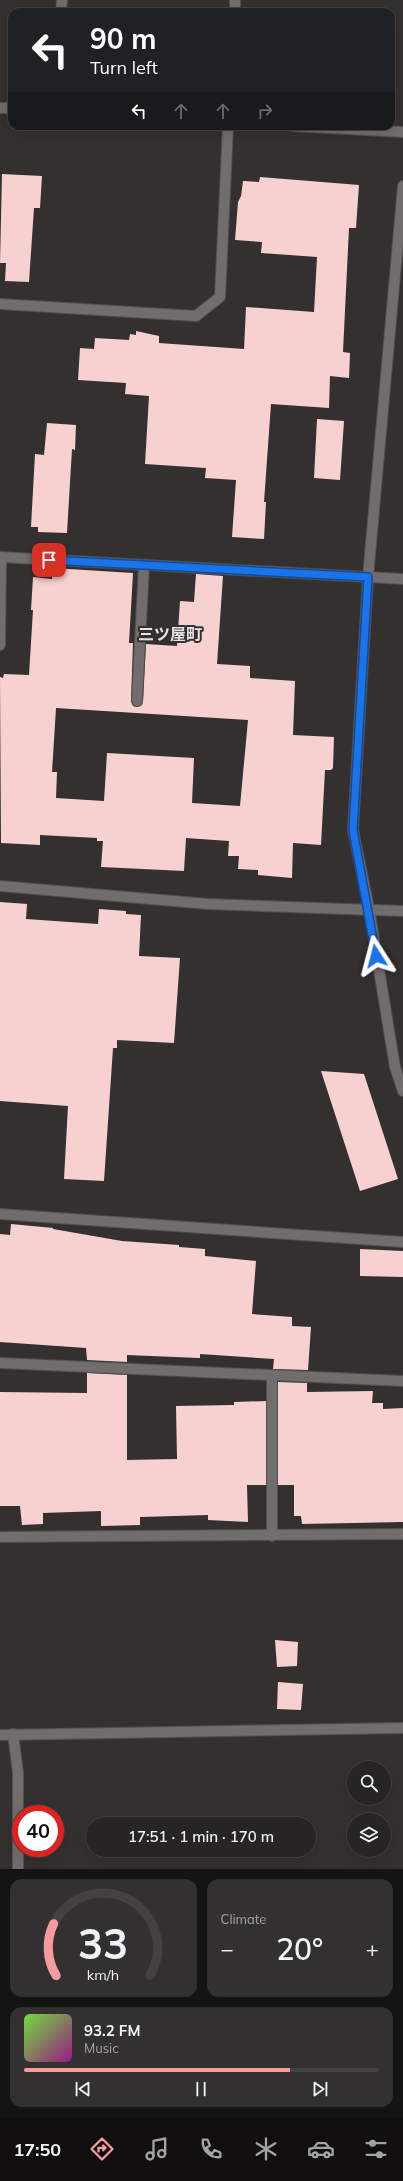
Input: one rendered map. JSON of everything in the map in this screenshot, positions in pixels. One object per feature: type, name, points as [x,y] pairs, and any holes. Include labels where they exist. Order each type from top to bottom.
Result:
[{"type":"street","points":[[0,304],[196,316],[220,298],[228,130]]},
{"type":"street","points":[[366,130],[403,132]]},
{"type":"street","points":[[403,186],[368,577],[353,830],[369,909],[395,1067],[403,1091]]},
{"type":"street","points":[[0,645],[1,557],[403,579]]},
{"type":"street","points":[[137,701],[144,565]]},
{"type":"street","points":[[0,886],[208,904],[403,911]]},
{"type":"street","points":[[0,1214],[403,1242]]},
{"type":"street","points":[[0,1363],[403,1381]]},
{"type":"street","points":[[272,1375],[272,1536]]},
{"type":"street","points":[[0,1537],[403,1534]]},
{"type":"street","points":[[0,1735],[403,1728]]},
{"type":"street","points":[[13,1734],[18,1773],[18,1869]]},
{"type":"building","points":[[2,174],[42,176],[40,208],[34,208],[29,282],[5,281],[6,263],[0,263]]},
{"type":"building","points":[[260,177],[359,185],[356,228],[349,228],[343,352],[350,353],[349,378],[330,376],[329,408],[271,404],[264,502],[266,502],[264,539],[232,537],[236,480],[205,478],[206,468],[145,464],[149,396],[125,394],[126,383],[78,380],[80,348],[94,349],[95,338],[129,340],[130,334],[136,335],[136,331],[159,336],[159,343],[244,349],[246,307],[314,312],[317,257],[261,253],[262,242],[235,240],[238,202],[241,196],[243,181],[259,182]]},
{"type":"building","points":[[317,419],[344,421],[340,480],[314,478]]},
{"type":"building","points":[[47,423],[76,425],[75,450],[72,449],[67,533],[38,532],[38,527],[31,527],[35,454],[44,455]]},
{"type":"building","points":[[52,568],[133,573],[129,643],[133,643],[131,701],[133,706],[137,707],[142,705],[143,701],[146,644],[177,646],[180,601],[194,602],[196,574],[223,576],[217,664],[250,666],[250,678],[295,681],[293,735],[334,737],[333,768],[331,770],[325,770],[321,845],[293,843],[292,878],[258,875],[258,870],[238,869],[239,856],[228,856],[229,841],[186,838],[184,871],[101,867],[103,841],[97,841],[97,838],[40,835],[40,845],[1,843],[0,677],[3,678],[4,674],[29,675],[33,610],[31,610],[33,577],[52,579]],"holes":[[[56,708],[248,720],[240,806],[192,803],[194,758],[107,753],[104,801],[56,798],[57,772],[52,772]]]},
{"type":"building","points":[[0,902],[27,904],[26,919],[98,924],[99,909],[126,911],[126,914],[141,915],[139,956],[180,958],[174,1043],[117,1040],[117,1048],[113,1048],[104,1181],[64,1179],[68,1106],[0,1101]]},
{"type":"building","points":[[321,1071],[364,1074],[398,1179],[360,1191]]},
{"type":"building","points":[[11,1224],[53,1228],[122,1241],[179,1245],[179,1247],[205,1249],[205,1256],[256,1261],[252,1314],[292,1317],[292,1326],[311,1327],[308,1370],[273,1369],[274,1359],[200,1354],[200,1358],[127,1355],[127,1362],[87,1360],[86,1348],[0,1342],[0,1234],[10,1235]]},
{"type":"building","points":[[360,1249],[403,1251],[403,1277],[360,1276]]},
{"type":"building","points":[[87,1373],[127,1375],[127,1460],[177,1459],[176,1406],[234,1405],[234,1402],[266,1401],[266,1485],[247,1485],[248,1522],[208,1520],[208,1515],[140,1517],[140,1525],[101,1526],[101,1511],[43,1513],[43,1524],[22,1525],[20,1506],[0,1506],[0,1392],[87,1393]]},
{"type":"building","points":[[278,1382],[307,1383],[307,1392],[373,1391],[372,1403],[383,1403],[383,1409],[403,1408],[403,1522],[302,1524],[301,1516],[294,1516],[294,1485],[278,1485]]},
{"type":"building","points":[[275,1640],[298,1642],[297,1666],[277,1667]]},
{"type":"building","points":[[278,1682],[303,1684],[301,1710],[277,1709]]},
{"type":"district","name":"三ツ屋町","points":[[170,634]]},
{"type":"route","points":[[49,560],[368,577],[353,830],[369,909],[376,956]]}]
